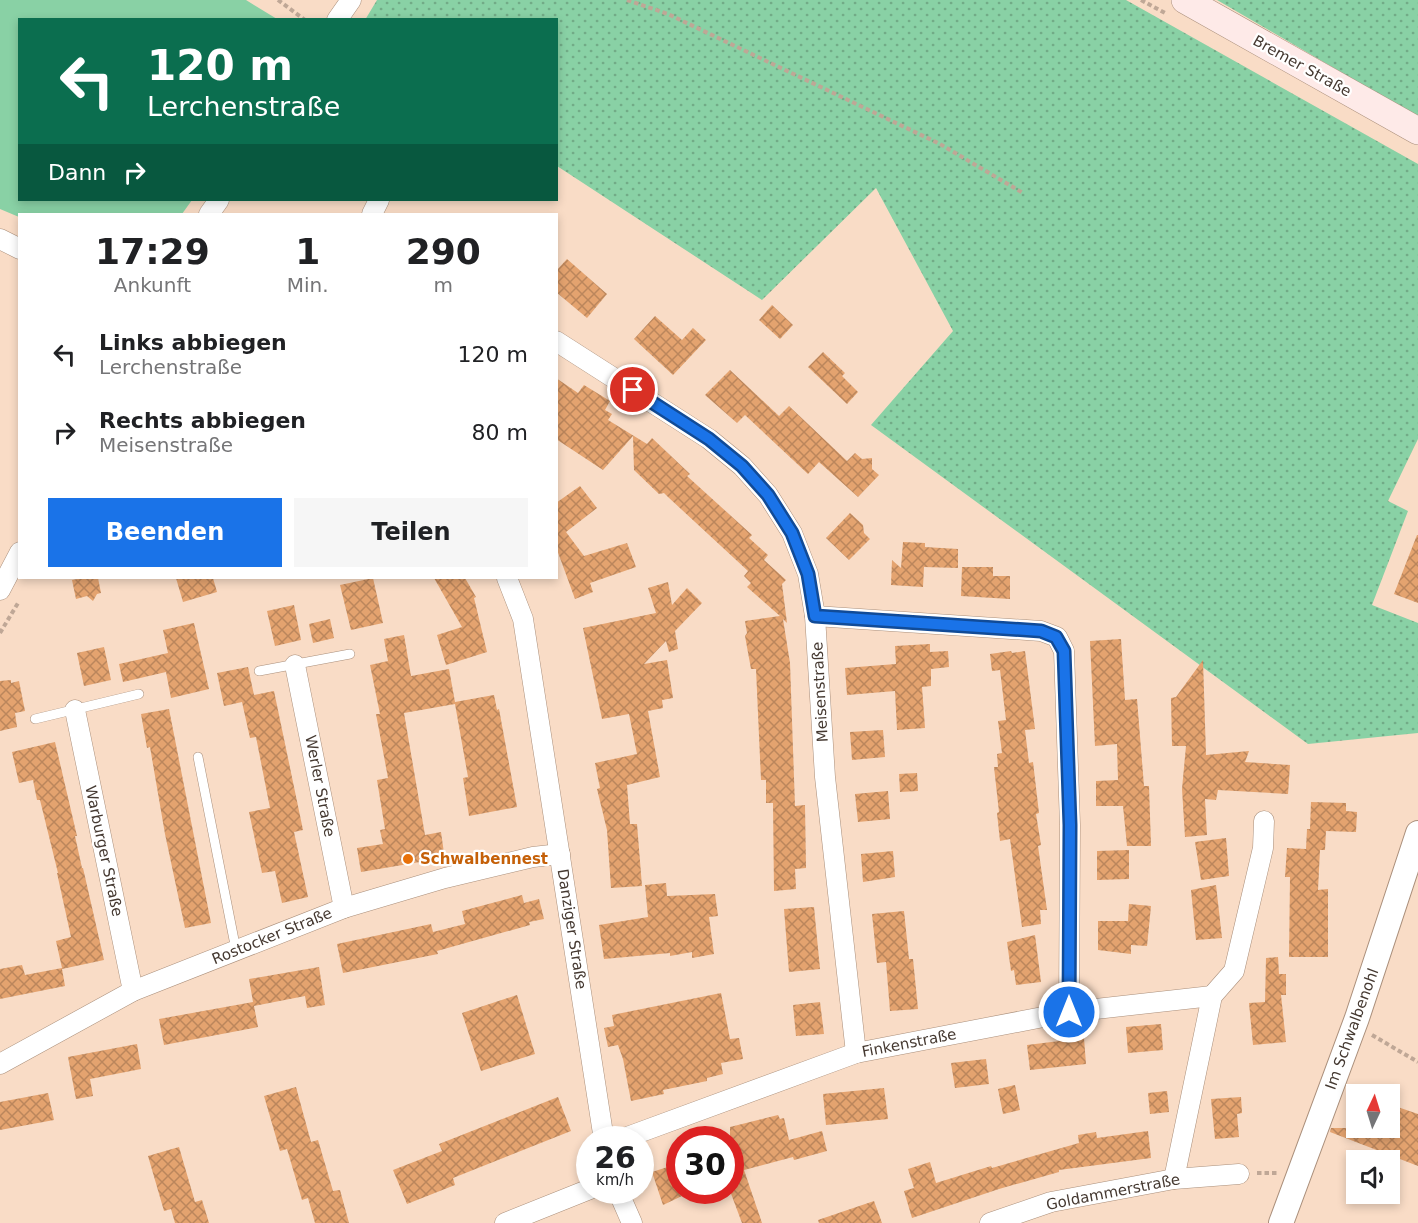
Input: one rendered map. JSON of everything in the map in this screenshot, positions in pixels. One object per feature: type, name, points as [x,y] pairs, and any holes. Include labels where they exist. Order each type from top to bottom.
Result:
[{"type":"main road","name":"Bremer Straße","points":[[1185,0],[1418,131]]},
{"type":"street","points":[[338,18],[351,0]]},
{"type":"street","points":[[0,239],[18,248]]},
{"type":"street","name":"Meisenstraße","points":[[558,342],[709,439],[742,466],[768,495],[792,533],[808,574],[815,616],[825,777],[856,1053]]},
{"type":"street","points":[[0,590],[18,556]]},
{"type":"street","name":"Danziger Straße","points":[[507,579],[523,619],[602,1126]]},
{"type":"street","points":[[815,616],[1041,631],[1056,637],[1064,651],[1069,802],[1069,1012]]},
{"type":"street","name":"Werler Straße","points":[[295,665],[344,908]]},
{"type":"street","name":"Warburger Straße","points":[[75,710],[133,991]]},
{"type":"street","points":[[1174,1179],[1212,996],[1234,971],[1263,848],[1264,821]]},
{"type":"street","name":"Im Schwalbenohl","points":[[1281,1223],[1357,1018],[1418,833]]},
{"type":"street","name":"Rostocker Straße","points":[[0,1065],[133,991],[344,908],[445,878],[533,857],[560,854]]},
{"type":"street","name":"Finkenstraße","points":[[654,1127],[856,1053],[1069,1012],[1212,996]]},
{"type":"street","name":"Goldammerstraße","points":[[990,1223],[1051,1202],[1174,1179],[1239,1174]]},
{"type":"street","points":[[504,1223],[576,1195]]},
{"type":"street","points":[[624,1204],[632,1223]]},
{"type":"lane","points":[[259,671],[350,654]]},
{"type":"lane","points":[[35,719],[139,694]]},
{"type":"lane","points":[[198,756],[236,950]]},
{"type":"path","points":[[278,0],[302,18]]},
{"type":"path","points":[[627,0],[668,14],[940,144],[1023,193]]},
{"type":"path","points":[[1370,1034],[1418,1062]]},
{"type":"path","points":[[1239,1174],[1299,1173]]},
{"type":"green space","points":[[0,0],[246,0],[275,18],[18,18],[18,201],[191,201],[183,213],[18,213],[18,217],[0,209]]},
{"type":"green space","points":[[377,0],[1126,0],[1418,164],[1418,439],[1388,501],[1408,511],[1372,605],[1418,623],[1418,733],[1308,744],[871,425],[953,331],[876,188],[762,300],[558,167],[558,18],[366,18]]},
{"type":"green space","points":[[1217,0],[1418,0],[1418,117]]},
{"type":"building","points":[[567,259],[607,294],[587,318],[558,294],[558,269]]},
{"type":"building","points":[[772,305],[793,325],[780,339],[759,320]]},
{"type":"building","points":[[655,316],[682,340],[693,328],[706,340],[673,375],[634,339]]},
{"type":"building","points":[[823,352],[845,373],[842,376],[858,392],[847,404],[808,367]]},
{"type":"building","points":[[730,370],[779,416],[789,406],[847,461],[855,453],[862,459],[872,458],[872,469],[879,475],[858,497],[819,462],[808,474],[745,415],[737,423],[705,395]]},
{"type":"building","points":[[558,379],[578,393],[584,385],[610,401],[605,410],[612,414],[608,420],[647,444],[652,438],[690,474],[687,476],[752,535],[749,538],[768,555],[764,560],[786,580],[782,584],[787,623],[783,619],[790,663],[795,806],[805,805],[806,868],[795,869],[796,889],[774,891],[773,803],[766,803],[766,780],[761,780],[756,669],[751,669],[745,636],[747,633],[745,621],[780,616],[747,587],[751,583],[744,576],[748,571],[664,493],[659,494],[634,470],[633,436],[603,470],[558,440]]},
{"type":"building","points":[[580,486],[597,508],[566,532],[584,556],[627,543],[636,567],[590,583],[593,592],[575,599],[558,552],[558,502]]},
{"type":"building","points":[[850,513],[863,525],[864,533],[870,539],[849,560],[826,538]]},
{"type":"building","points":[[1418,535],[1418,603],[1394,594]]},
{"type":"building","points":[[903,542],[925,543],[925,547],[958,549],[958,568],[924,567],[923,587],[891,585],[892,560],[901,568]]},
{"type":"building","points":[[962,567],[993,567],[993,576],[1010,576],[1010,599],[961,596]]},
{"type":"building","points":[[98,579],[101,593],[97,594],[93,601],[87,596],[76,599],[72,580]]},
{"type":"building","points":[[176,579],[213,579],[217,592],[183,602]]},
{"type":"building","points":[[373,579],[383,623],[351,630],[340,585]]},
{"type":"building","points":[[435,579],[466,579],[476,597],[474,598],[487,652],[446,665],[437,635],[462,627]]},
{"type":"building","points":[[668,582],[672,605],[687,588],[702,603],[675,631],[678,649],[669,652],[666,641],[644,664],[667,660],[673,698],[662,700],[663,708],[648,711],[660,777],[627,785],[630,824],[637,824],[642,886],[611,888],[607,830],[597,789],[600,788],[595,763],[637,754],[629,714],[602,719],[583,628],[656,613],[648,588]]},
{"type":"building","points":[[294,605],[301,640],[275,646],[267,611]]},
{"type":"building","points":[[330,619],[334,638],[313,643],[309,624]]},
{"type":"building","points":[[194,623],[209,689],[171,698],[166,672],[123,682],[119,664],[168,653],[163,630]]},
{"type":"building","points":[[404,635],[411,676],[449,669],[455,702],[494,695],[497,710],[499,709],[517,807],[469,816],[463,778],[468,777],[455,704],[404,713],[425,835],[441,832],[444,853],[422,859],[420,862],[361,872],[357,848],[383,844],[380,830],[385,829],[377,780],[388,778],[376,714],[380,714],[370,665],[388,661],[384,639]]},
{"type":"building","points":[[1121,639],[1125,700],[1137,699],[1144,786],[1149,786],[1151,846],[1127,846],[1123,806],[1096,806],[1096,781],[1118,780],[1117,744],[1095,746],[1090,641]]},
{"type":"building","points":[[930,644],[930,652],[948,651],[949,667],[931,669],[931,686],[922,687],[925,728],[897,730],[895,691],[847,695],[845,668],[896,664],[895,646]]},
{"type":"building","points":[[104,647],[111,680],[84,686],[77,653]]},
{"type":"building","points":[[1011,651],[1012,653],[1025,651],[1035,729],[1025,730],[1029,763],[1033,762],[1039,813],[1036,814],[1041,845],[1038,846],[1047,910],[1040,910],[1041,924],[1022,927],[1010,839],[1000,841],[994,767],[998,767],[997,754],[1002,753],[998,721],[1006,720],[1000,670],[992,671],[990,654]]},
{"type":"building","points":[[1203,660],[1206,755],[1249,751],[1245,762],[1290,765],[1288,794],[1218,790],[1216,800],[1205,799],[1207,835],[1185,837],[1182,789],[1186,746],[1172,746],[1171,698],[1176,697]]},
{"type":"building","points":[[248,667],[254,695],[274,691],[303,830],[294,832],[308,897],[282,903],[275,871],[262,873],[249,812],[270,808],[256,737],[250,738],[242,702],[224,706],[217,673]]},
{"type":"building","points":[[11,680],[11,683],[19,681],[25,711],[15,713],[17,727],[0,731],[0,681]]},
{"type":"building","points":[[169,709],[211,923],[185,928],[150,747],[147,748],[141,714]]},
{"type":"building","points":[[883,730],[885,757],[852,760],[850,732]]},
{"type":"building","points":[[55,742],[104,960],[62,969],[65,986],[0,999],[0,969],[22,965],[25,975],[62,968],[56,941],[71,937],[40,800],[37,800],[33,780],[19,783],[12,752]]},
{"type":"building","points":[[917,773],[918,791],[900,792],[899,774]]},
{"type":"building","points":[[888,791],[890,819],[858,822],[855,794]]},
{"type":"building","points":[[1311,802],[1346,803],[1346,811],[1357,812],[1356,832],[1326,831],[1325,850],[1320,850],[1318,890],[1328,889],[1328,957],[1289,957],[1290,877],[1285,877],[1287,848],[1306,849],[1307,829],[1310,829]]},
{"type":"building","points":[[1226,838],[1229,876],[1201,880],[1195,842]]},
{"type":"building","points":[[1129,850],[1129,879],[1097,880],[1097,851]]},
{"type":"building","points":[[893,851],[895,877],[863,882],[861,854]]},
{"type":"building","points":[[666,883],[667,896],[715,894],[718,916],[709,917],[714,954],[692,958],[692,952],[670,956],[670,953],[604,959],[599,925],[648,917],[645,885]]},
{"type":"building","points":[[1216,885],[1222,938],[1196,940],[1191,890]]},
{"type":"building","points":[[522,895],[524,903],[539,899],[544,919],[437,951],[438,954],[343,973],[337,944],[431,924],[433,932],[465,924],[462,911]]},
{"type":"building","points":[[1129,904],[1151,906],[1147,946],[1131,945],[1131,954],[1098,950],[1098,921],[1128,921]]},
{"type":"building","points":[[814,907],[820,969],[789,972],[784,909]]},
{"type":"building","points":[[904,911],[909,959],[913,959],[918,1009],[890,1011],[886,962],[877,963],[872,914]]},
{"type":"building","points":[[1035,935],[1041,982],[1016,985],[1014,970],[1011,971],[1007,942]]},
{"type":"building","points":[[1278,957],[1279,974],[1286,974],[1286,995],[1281,995],[1286,1042],[1253,1045],[1249,1003],[1265,1002],[1266,958]]},
{"type":"building","points":[[319,967],[325,1005],[307,1008],[305,996],[254,1006],[258,1027],[164,1045],[159,1019],[253,1002],[249,979]]},
{"type":"building","points":[[721,993],[730,1039],[739,1038],[743,1059],[721,1063],[723,1074],[707,1078],[707,1081],[663,1090],[664,1094],[631,1101],[618,1045],[608,1047],[604,1028],[614,1026],[612,1015]]},
{"type":"building","points":[[517,995],[535,1054],[481,1071],[462,1013]]},
{"type":"building","points":[[820,1002],[824,1034],[796,1036],[793,1005]]},
{"type":"building","points":[[1161,1024],[1163,1050],[1128,1053],[1126,1027]]},
{"type":"building","points":[[1084,1038],[1086,1064],[1030,1070],[1027,1045]]},
{"type":"building","points":[[137,1044],[141,1069],[90,1079],[93,1096],[76,1099],[68,1057]]},
{"type":"building","points":[[986,1059],[989,1084],[955,1088],[951,1063]]},
{"type":"building","points":[[1015,1085],[1020,1110],[1003,1114],[998,1089]]},
{"type":"building","points":[[296,1087],[311,1142],[318,1140],[333,1191],[340,1190],[349,1223],[315,1223],[308,1198],[302,1200],[287,1149],[280,1151],[264,1096]]},
{"type":"building","points":[[884,1088],[888,1119],[826,1125],[823,1094]]},
{"type":"building","points":[[1167,1091],[1169,1112],[1150,1114],[1148,1093]]},
{"type":"building","points":[[48,1093],[54,1120],[0,1130],[0,1102]]},
{"type":"building","points":[[558,1097],[571,1131],[453,1178],[455,1185],[407,1204],[393,1170],[442,1151],[439,1144]]},
{"type":"building","points":[[1241,1097],[1242,1113],[1237,1114],[1239,1137],[1215,1139],[1211,1099]]},
{"type":"building","points":[[1400,1108],[1418,1114],[1418,1166],[1400,1159],[1400,1150],[1377,1150],[1330,1132],[1331,1128],[1346,1128],[1346,1138],[1400,1138]]},
{"type":"building","points":[[778,1115],[780,1119],[784,1118],[789,1140],[822,1131],[827,1151],[744,1170],[744,1126],[734,1126]]},
{"type":"building","points":[[1148,1131],[1151,1158],[1059,1170],[1059,1172],[912,1218],[904,1191],[914,1188],[908,1169],[930,1162],[936,1183],[1079,1143],[1078,1135],[1096,1132],[1097,1138]]},
{"type":"building","points":[[179,1147],[195,1202],[202,1200],[209,1223],[175,1223],[171,1209],[164,1211],[148,1156]]},
{"type":"building","points":[[666,1168],[666,1204],[663,1205],[654,1178],[654,1171]]},
{"type":"building","points":[[744,1170],[762,1223],[742,1223],[735,1204],[744,1204]]},
{"type":"building","points":[[874,1201],[882,1223],[819,1223],[818,1220]]},
{"type":"place","name":"Schwalbennest","points":[[408,859]]},
{"type":"route","points":[[633,390],[709,439],[742,466],[768,495],[792,533],[808,574],[815,616],[1041,631],[1056,637],[1064,651],[1070,825],[1069,1012]]}]
